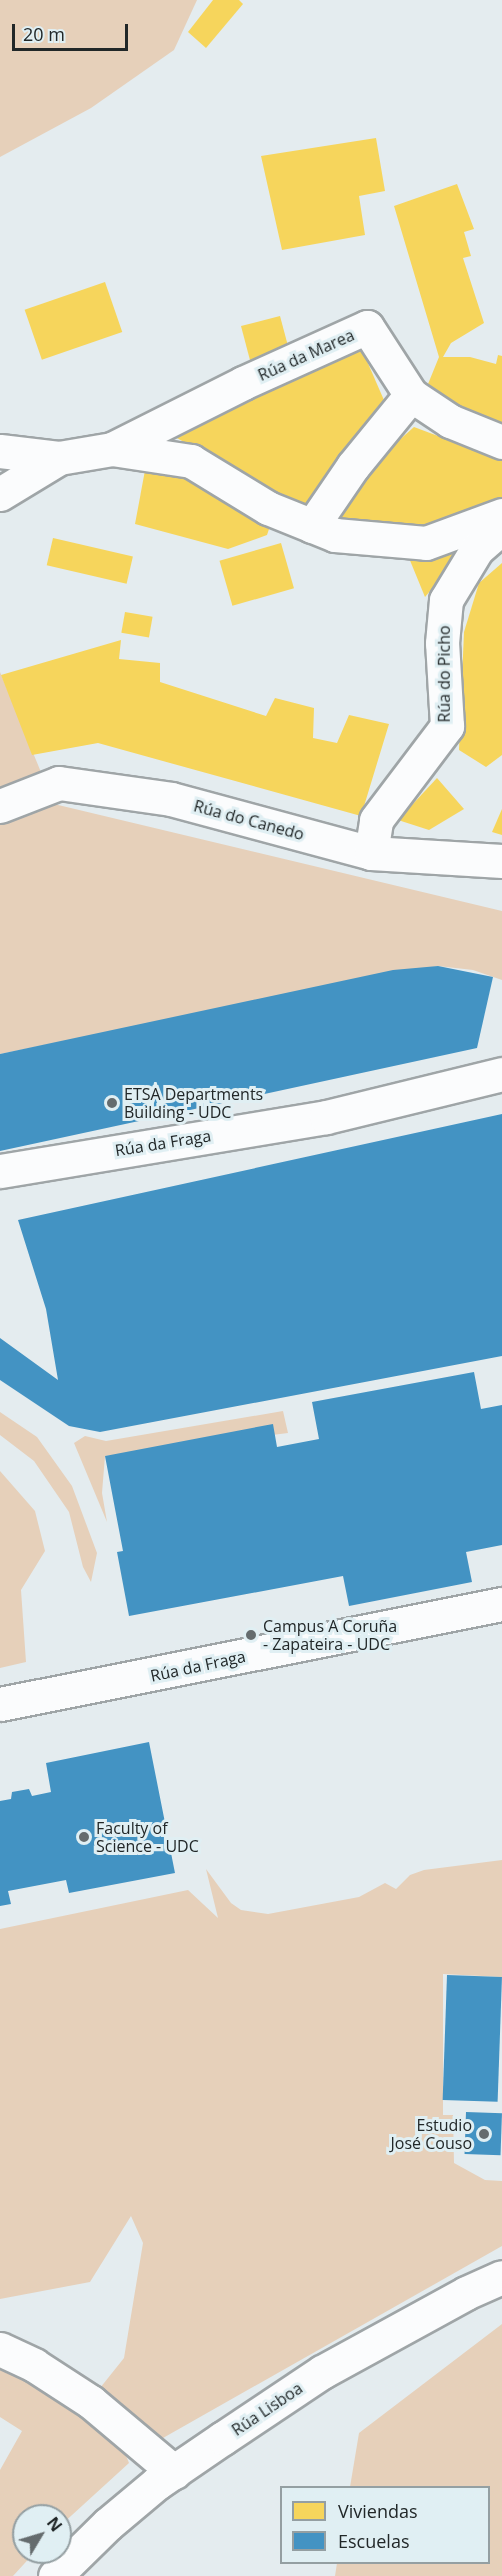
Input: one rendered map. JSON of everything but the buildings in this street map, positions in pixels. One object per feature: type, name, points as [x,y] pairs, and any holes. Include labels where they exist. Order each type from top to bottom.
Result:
[{"type":"street","name":"Rúa da Marea","points":[[112,449],[243,383],[367,327],[411,395],[450,421],[502,442]]},
{"type":"street","points":[[312,526],[352,466],[411,395]]},
{"type":"street","points":[[0,451],[59,458],[112,449],[191,461],[268,508],[335,535],[426,543],[502,515]]},
{"type":"street","points":[[0,494],[59,458]]},
{"type":"street","name":"Rúa do Picho","points":[[371,853],[376,820],[447,726],[442,643],[446,600],[477,549],[502,527]]},
{"type":"street","name":"Rúa do Canedo","points":[[0,806],[59,783],[171,799],[371,853],[502,861]]},
{"type":"street","name":"Rúa da Fraga","points":[[0,1171],[326,1118],[502,1074]]},
{"type":"street","name":"Rúa da Fraga","points":[[0,1704],[502,1604]]},
{"type":"street","name":"Rúa Lisboa","points":[[55,2576],[108,2524],[174,2472],[322,2372],[407,2324],[502,2277]]},
{"type":"street","points":[[0,2349],[34,2365],[91,2402],[174,2472]]},
{"type":"shaded area","points":[[0,0],[197,0],[174,50],[91,108],[0,157]]},
{"type":"shaded area","points":[[0,672],[54,804],[502,911],[502,980],[473,970],[438,966],[0,1054]]},
{"type":"shaded area","points":[[283,1411],[288,1433],[105,1456],[102,1493],[107,1522],[74,1443],[85,1436],[106,1441]]},
{"type":"shaded area","points":[[0,1412],[37,1437],[72,1486],[97,1553],[91,1582],[83,1567],[69,1512],[34,1461],[0,1435]]},
{"type":"shaded area","points":[[0,1471],[35,1511],[45,1551],[21,1590],[26,1662],[0,1668]]},
{"type":"shaded area","points":[[502,1860],[502,1977],[443,1974],[443,2115],[453,2115],[454,2163],[485,2180],[502,2181],[502,2246],[163,2438],[120,2415],[100,2388],[124,2358],[143,2243],[131,2216],[90,2282],[0,2299],[0,1929],[188,1890],[218,1918],[206,1869],[231,1903],[241,1910],[268,1914],[359,1897],[385,1883],[396,1889],[410,1875],[424,1870]]},
{"type":"shaded area","points":[[502,2324],[502,2576],[335,2576],[337,2564],[490,2564],[490,2486],[350,2486],[359,2433]]},
{"type":"shaded area","points":[[0,2358],[39,2377],[123,2448],[129,2463],[72,2515],[72,2504],[12,2504],[12,2564],[24,2564],[13,2576],[0,2576],[0,2470],[22,2431],[0,2417]]},
{"type":"place","name":"ETSA Departments Building - UDC","points":[[112,1103]]},
{"type":"place","name":"Campus A Coruña - Zapateira - UDC","points":[[251,1635]]},
{"type":"place","name":"Faculty of Science - UDC","points":[[84,1837]]},
{"type":"place","name":"Estudio José Couso","points":[[484,2134]]}]
